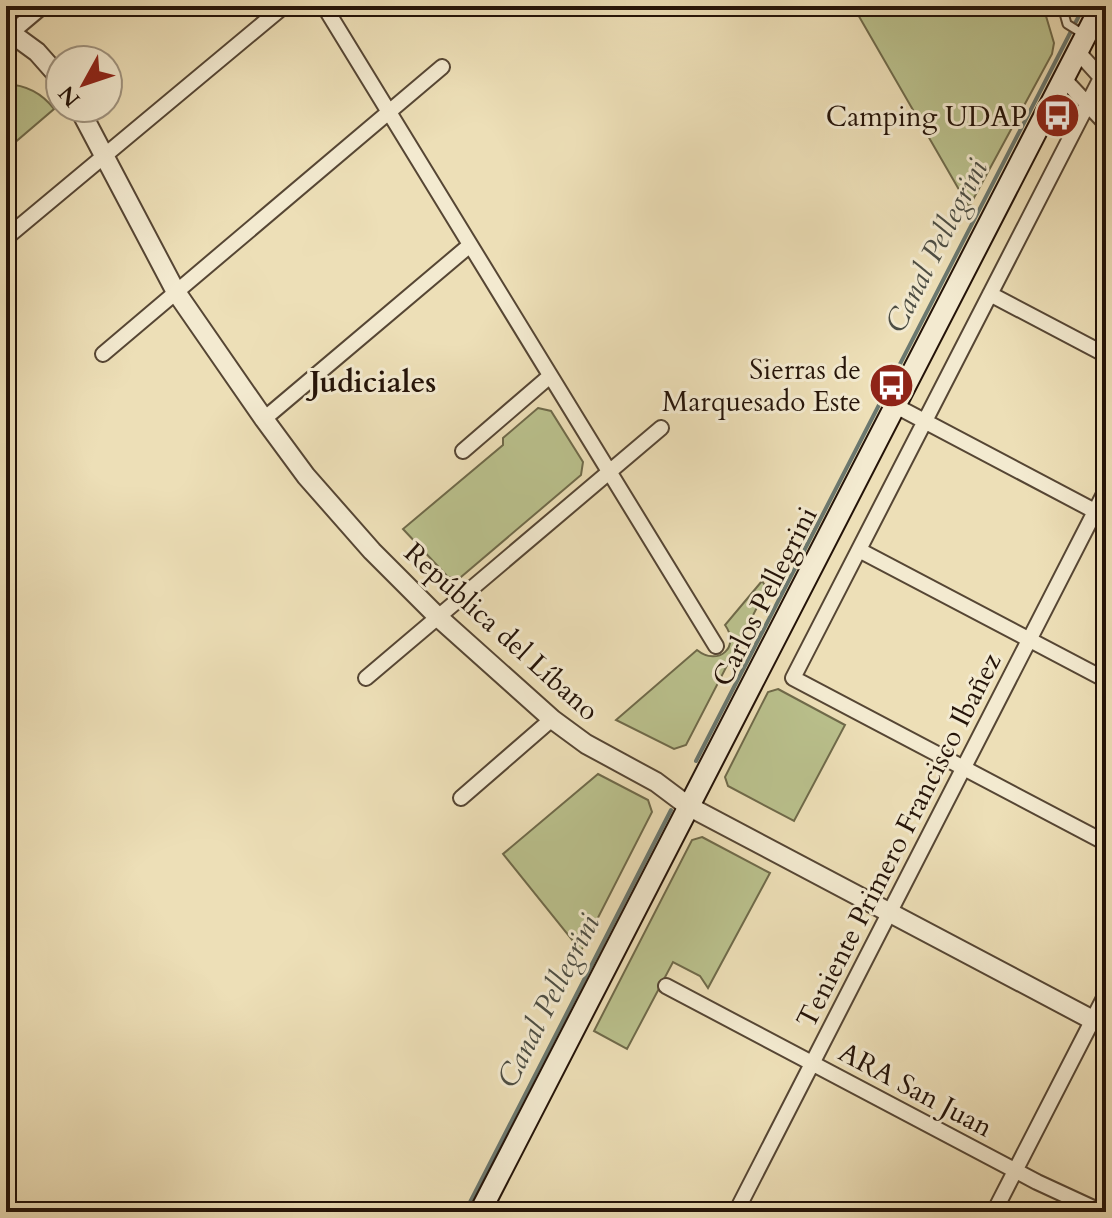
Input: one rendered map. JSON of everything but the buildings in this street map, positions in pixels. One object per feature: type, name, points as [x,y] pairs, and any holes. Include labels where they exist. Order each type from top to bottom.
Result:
[{"type":"main road","name":"Carlos Pellegrini","points":[[480,1212],[1063,78],[1077,36],[1101,6]]},
{"type":"street","points":[[43,6],[11,33],[44,60]]},
{"type":"street","points":[[7,237],[284,6]]},
{"type":"street","points":[[324,6],[716,646]]},
{"type":"street","points":[[1077,36],[1104,80],[1088,104],[793,678],[1106,843]]},
{"type":"street","points":[[103,354],[442,67]]},
{"type":"street","points":[[1063,78],[1106,124]]},
{"type":"street","name":"República del Líbano","points":[[87,124],[176,292],[306,476],[372,551],[438,617],[552,719],[586,744],[656,782],[688,806],[1099,1024]]},
{"type":"street","points":[[264,419],[470,245]]},
{"type":"street","points":[[990,294],[1106,355]]},
{"type":"street","points":[[463,451],[550,376]]},
{"type":"street","points":[[894,405],[1101,514]]},
{"type":"street","points":[[366,678],[661,428]]},
{"type":"street","name":"Teniente Primero Francisco Ibañez","points":[[736,1212],[1029,640],[1101,514],[1106,490]]},
{"type":"street","points":[[859,550],[1106,680]]},
{"type":"street","points":[[461,798],[552,719]]},
{"type":"street","name":"ARA San Juan","points":[[666,986],[1016,1171],[1102,1212]]},
{"type":"street","points":[[994,1212],[1099,1024],[1106,994]]},
{"type":"lane","points":[[1062,6],[1077,36]]},
{"type":"green space","points":[[853,6],[1043,6],[1054,43],[1052,54],[969,207]]},
{"type":"green space","points":[[6,84],[20,86],[44,98],[44,118],[6,150]]},
{"type":"green space","points":[[538,408],[551,411],[583,462],[581,475],[461,577],[448,577],[403,529],[503,445],[503,438]]},
{"type":"green space","points":[[762,581],[767,588],[686,745],[674,749],[616,720],[697,650],[712,656],[725,652],[730,641],[725,625]]},
{"type":"green space","points":[[778,689],[845,725],[794,821],[728,786],[725,777],[768,692]]},
{"type":"green space","points":[[598,774],[648,800],[652,812],[581,951],[503,854]]},
{"type":"green space","points":[[702,837],[770,873],[708,988],[700,976],[673,962],[627,1049],[594,1031],[692,840]]},
{"type":"waterway","name":"Canal Pellegrini","points":[[696,761],[1084,6]]},
{"type":"waterway","name":"Canal Pellegrini","points":[[465,1212],[671,810]]},
{"type":"place","name":"Camping UDAP","points":[[1058,116]]},
{"type":"place","name":"Sierras de Marquesado Este","points":[[892,385]]},
{"type":"district","name":"Judiciales","points":[[373,382]]}]
